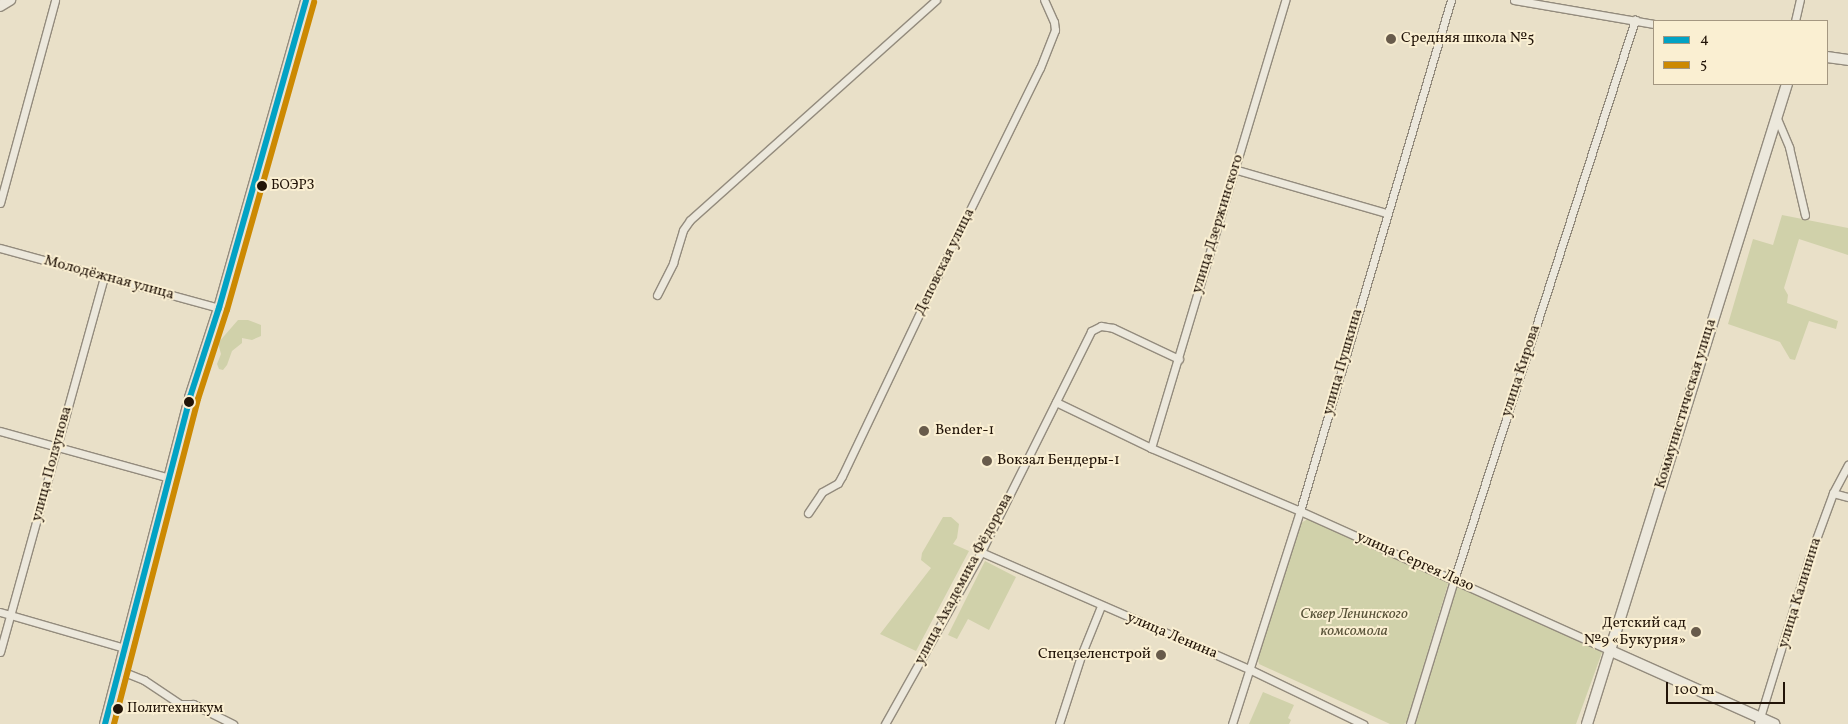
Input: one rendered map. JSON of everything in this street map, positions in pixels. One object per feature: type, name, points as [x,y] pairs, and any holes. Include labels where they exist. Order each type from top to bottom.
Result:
[{"type":"main road","points":[[0,6],[10,0]]},
{"type":"main road","points":[[105,724],[190,397],[219,308],[306,0]]},
{"type":"main road","points":[[1828,57],[1848,60]]},
{"type":"main road","name":"Коммунистическая улица","points":[[1587,724],[1787,85]]},
{"type":"main road","name":"улица Сергея Лазо","points":[[1611,651],[1759,721],[1774,724]]},
{"type":"street","points":[[0,202],[55,0]]},
{"type":"street","points":[[657,295],[672,263],[683,230],[690,220],[936,0]]},
{"type":"street","name":"Деповская улица","points":[[808,513],[822,492],[838,483],[842,476],[1040,68],[1055,30],[1054,22],[1044,0]]},
{"type":"street","name":"улица Дзержинского","points":[[1151,448],[1285,0]]},
{"type":"street","name":"улица Пушкина","points":[[1232,724],[1300,511],[1386,213],[1451,0]]},
{"type":"street","points":[[1514,0],[1653,24]]},
{"type":"street","points":[[1795,20],[1800,0]]},
{"type":"street","name":"улица Кирова","points":[[1410,724],[1454,580],[1635,20]]},
{"type":"street","points":[[1776,116],[1789,147],[1805,215]]},
{"type":"street","points":[[1234,169],[1386,213]]},
{"type":"street","name":"Молодёжная улица","points":[[0,248],[219,308]]},
{"type":"street","name":"улица Ползунова","points":[[0,652],[104,277]]},
{"type":"street","name":"улица Академика Фёдорова","points":[[885,724],[981,552],[1088,335],[1095,328],[1106,326],[1179,359]]},
{"type":"street","name":"улица Сергея Лазо","points":[[1056,402],[1151,448],[1300,511],[1611,651]]},
{"type":"street","points":[[0,431],[170,478]]},
{"type":"street","name":"улица Калинина","points":[[1759,721],[1808,561],[1833,493],[1848,464]]},
{"type":"street","points":[[1833,493],[1848,497]]},
{"type":"street","name":"улица Ленина","points":[[981,552],[1101,606],[1249,668],[1363,724]]},
{"type":"street","points":[[1059,724],[1082,653],[1101,606]]},
{"type":"street","points":[[0,612],[124,648]]},
{"type":"street","points":[[119,670],[144,680],[180,704],[193,704],[233,724]]},
{"type":"green space","points":[[1782,215],[1848,228],[1848,255],[1799,239],[1784,288],[1788,295],[1787,303],[1838,321],[1836,329],[1809,321],[1795,360],[1790,359],[1780,342],[1728,324],[1753,239],[1773,245]]},
{"type":"green space","points":[[238,320],[248,320],[261,325],[261,336],[252,340],[242,338],[242,343],[232,351],[227,365],[223,370],[219,369],[217,364],[221,354],[218,343]]},
{"type":"green space","points":[[943,517],[951,517],[959,524],[957,538],[953,544],[969,551],[916,651],[880,634],[931,568],[921,560],[922,553]]},
{"type":"green space","name":"Сквер Ленинского комсомола","points":[[1308,519],[1315,520],[1442,577],[1448,584],[1407,722],[1404,724],[1390,724],[1259,664],[1257,654],[1299,524]]},
{"type":"green space","points":[[985,561],[1016,577],[989,630],[968,619],[957,639],[948,635]]},
{"type":"green space","points":[[1454,580],[1604,647],[1576,724],[1410,724]]},
{"type":"green space","points":[[1263,692],[1294,705],[1288,718],[1291,720],[1289,724],[1249,724]]},
{"type":"transit line","name":"4","points":[[105,724],[190,397],[219,308],[306,0]]},
{"type":"transit line","name":"5","points":[[114,724],[198,399],[227,310],[314,2]]},
{"type":"place","name":"Средняя школа №5","points":[[1391,39]]},
{"type":"place","name":"БОЭРЗ","points":[[262,186]]},
{"type":"place","name":"Bender-1","points":[[924,431]]},
{"type":"place","name":"Вокзал Бендеры-1","points":[[987,461]]},
{"type":"place","name":"Детский сад №9 «Букурия»","points":[[1696,632]]},
{"type":"place","name":"Спецзеленстрой","points":[[1161,655]]},
{"type":"place","name":"Политехникум","points":[[118,709]]}]
